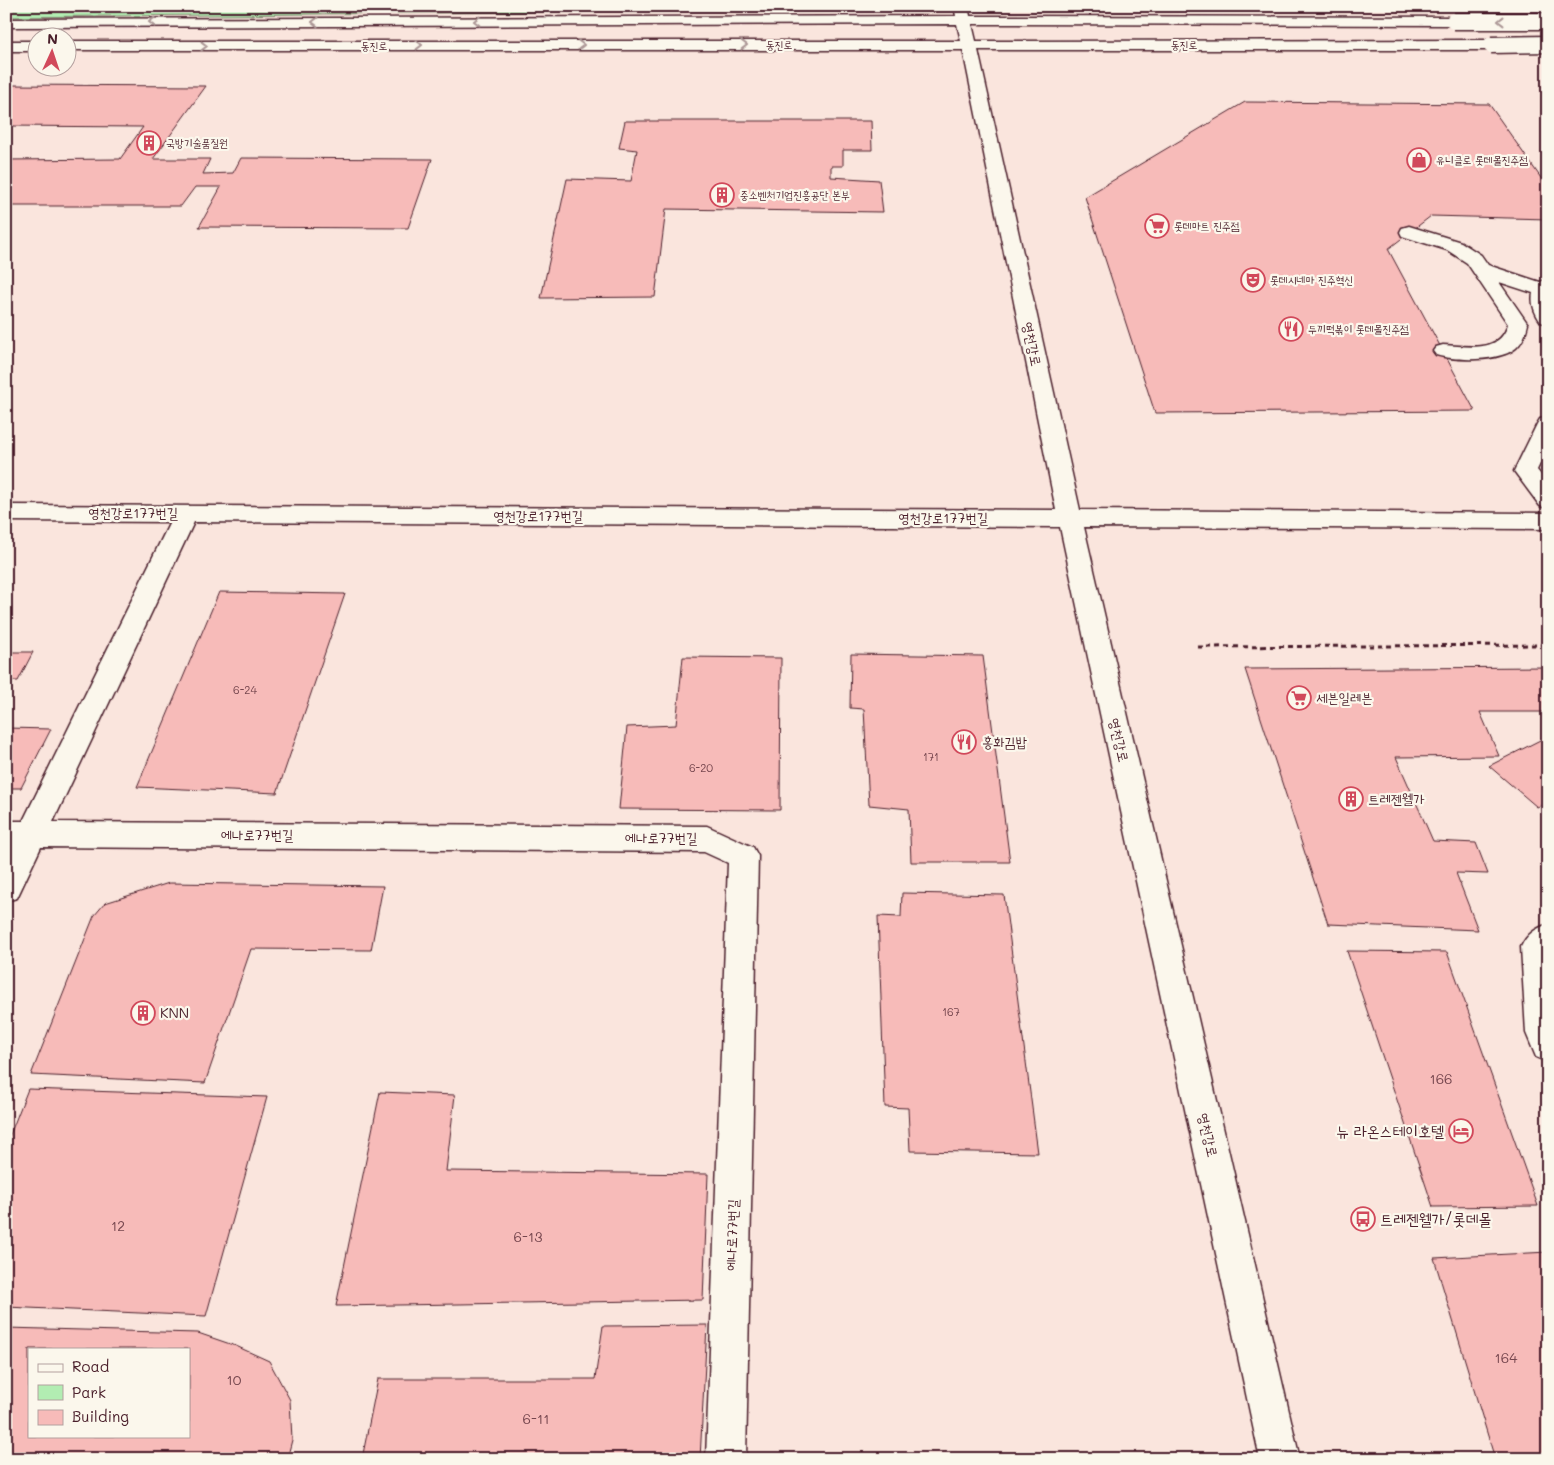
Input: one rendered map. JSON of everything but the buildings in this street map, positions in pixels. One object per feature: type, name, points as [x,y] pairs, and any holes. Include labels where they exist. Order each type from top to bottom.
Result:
[{"type":"street","name":"동진로","points":[[6,23],[964,24],[1548,22]]},
{"type":"street","name":"동진로","points":[[78,46],[964,24],[1491,45],[1548,44]]},
{"type":"street","name":"영천강로","points":[[964,24],[1070,519],[1280,1459]]},
{"type":"street","points":[[6,46],[28,46]]},
{"type":"street","points":[[1409,232],[1454,246],[1474,259],[1518,324],[1517,335],[1508,344],[1489,353],[1443,351]]},
{"type":"street","points":[[1481,269],[1545,287],[1541,303],[1548,318]]},
{"type":"street","points":[[1548,424],[1524,471],[1548,500]]},
{"type":"street","name":"영천강로177번길","points":[[6,513],[1548,520]]},
{"type":"street","points":[[6,888],[20,834],[186,514]]},
{"type":"street","name":"에나로77번길","points":[[20,834],[707,838],[744,856],[726,1459]]},
{"type":"street","points":[[1548,938],[1537,946],[1542,1033],[1548,1046]]},
{"type":"path","points":[[1198,647],[1548,645]]},
{"type":"green space","points":[[6,6],[1157,6],[6,17]]},
{"type":"place","name":"국방기술품질원","points":[[149,143]]},
{"type":"place","name":"유니클로 롯데몰진주점","points":[[1419,160]]},
{"type":"place","name":"중소벤처기업진흥공단 본부","points":[[722,195]]},
{"type":"place","name":"롯데마트 진주점","points":[[1157,226]]},
{"type":"place","name":"롯데시네마 진주혁신","points":[[1253,280]]},
{"type":"place","name":"두끼떡볶이 롯데몰진주점","points":[[1291,329]]},
{"type":"place","name":"세븐일레븐","points":[[1299,698]]},
{"type":"place","name":"홍화김밥","points":[[964,742]]},
{"type":"place","name":"트레젠웰가","points":[[1351,799]]},
{"type":"place","name":"KNN","points":[[143,1013]]},
{"type":"place","name":"뉴 라온스테이호텔","points":[[1461,1131]]},
{"type":"place","name":"트레젠웰가/롯데몰","points":[[1363,1219]]}]
